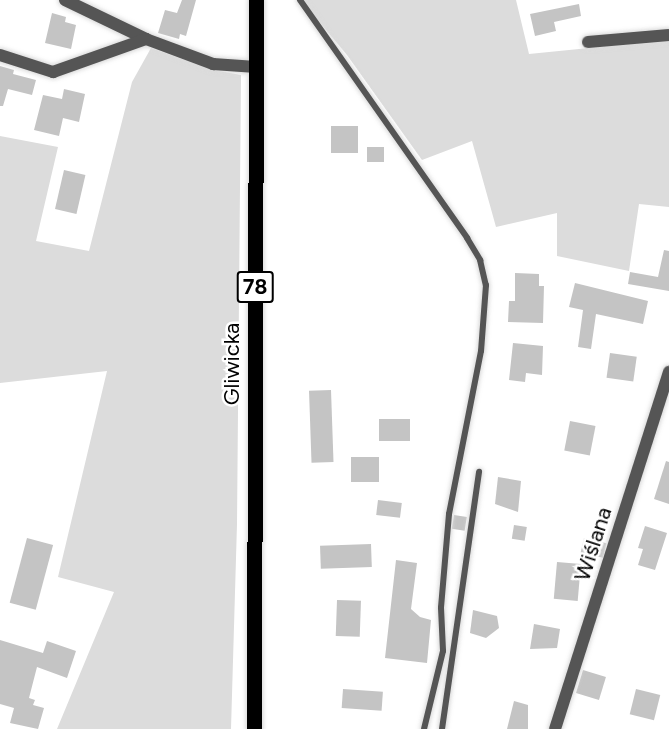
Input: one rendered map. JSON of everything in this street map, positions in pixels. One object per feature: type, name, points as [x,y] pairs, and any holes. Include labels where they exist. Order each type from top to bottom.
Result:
[{"type":"main road","name":"Gliwicka","points":[[254,729],[256,0]]},
{"type":"street","points":[[67,0],[146,39],[213,64],[256,67]]},
{"type":"street","points":[[588,42],[669,35]]},
{"type":"street","points":[[0,55],[53,72],[146,39]]},
{"type":"street","name":"Wiślana","points":[[555,729],[669,372]]},
{"type":"lane","points":[[300,0],[467,238],[480,260],[486,285],[481,351],[449,514],[441,608],[443,651],[424,729]]},
{"type":"lane","points":[[442,729],[479,472]]},
{"type":"shaded area","points":[[301,0],[516,0],[529,54],[669,40],[669,207],[639,204],[629,271],[557,256],[557,213],[496,227],[472,141],[422,160],[347,55]]},
{"type":"shaded area","points":[[151,48],[214,70],[241,75],[237,524],[231,729],[57,729],[114,592],[58,577],[107,371],[0,383],[0,136],[58,147],[36,241],[89,251],[132,82]]},
{"type":"building","points":[[182,0],[196,0],[186,36],[180,34],[179,39],[158,33],[165,10],[177,13]]},
{"type":"building","points":[[579,4],[581,16],[554,22],[556,31],[535,36],[530,14]]},
{"type":"building","points":[[52,13],[66,17],[65,22],[76,25],[71,49],[45,43]]},
{"type":"building","points":[[0,66],[14,70],[13,74],[36,80],[32,95],[8,89],[3,106],[0,106]]},
{"type":"building","points":[[64,89],[85,94],[79,122],[63,118],[59,136],[34,130],[43,95],[62,99]]},
{"type":"building","points":[[331,126],[358,126],[358,153],[331,153]]},
{"type":"building","points":[[367,147],[384,147],[384,162],[367,162]]},
{"type":"building","points":[[64,170],[85,175],[76,214],[55,209]]},
{"type":"building","points":[[664,250],[669,251],[669,291],[628,284],[630,272],[658,277]]},
{"type":"building","points":[[515,273],[539,274],[539,286],[544,286],[543,323],[508,322],[509,301],[515,301]]},
{"type":"building","points":[[575,283],[648,301],[643,324],[596,314],[591,349],[578,347],[583,310],[569,307]]},
{"type":"building","points":[[513,343],[543,346],[542,375],[526,373],[525,382],[509,380]]},
{"type":"building","points":[[610,353],[637,357],[633,382],[607,378]]},
{"type":"building","points":[[331,390],[334,462],[312,463],[309,391]]},
{"type":"building","points":[[379,419],[410,419],[410,441],[379,441]]},
{"type":"building","points":[[570,421],[596,426],[590,455],[564,450]]},
{"type":"building","points":[[351,457],[379,457],[379,482],[351,482]]},
{"type":"building","points":[[666,461],[669,462],[669,504],[654,499]]},
{"type":"building","points":[[498,477],[521,481],[518,512],[495,504]]},
{"type":"building","points":[[378,500],[402,503],[400,518],[376,515]]},
{"type":"building","points":[[454,515],[467,517],[465,531],[452,529]]},
{"type":"building","points":[[514,525],[527,527],[525,541],[512,539]]},
{"type":"building","points":[[645,526],[667,533],[655,570],[638,565],[643,549],[638,548]]},
{"type":"building","points":[[27,538],[53,545],[36,610],[10,603]]},
{"type":"building","points":[[584,538],[606,543],[603,558],[581,553]]},
{"type":"building","points":[[371,544],[372,567],[321,569],[320,546]]},
{"type":"building","points":[[396,560],[417,563],[411,609],[420,617],[431,620],[427,663],[385,658]]},
{"type":"building","points":[[557,562],[581,564],[578,601],[554,599]]},
{"type":"building","points":[[337,600],[361,601],[360,637],[336,636]]},
{"type":"building","points":[[473,610],[497,616],[499,628],[486,638],[470,633]]},
{"type":"building","points":[[534,624],[560,629],[557,648],[530,649]]},
{"type":"building","points":[[0,640],[43,653],[47,641],[76,651],[67,678],[37,667],[29,698],[35,700],[33,705],[44,708],[38,729],[10,723],[14,708],[0,704]]},
{"type":"building","points":[[583,670],[606,677],[599,700],[576,693]]},
{"type":"building","points":[[343,689],[383,692],[382,711],[342,708]]},
{"type":"building","points":[[636,689],[660,695],[654,720],[630,714]]},
{"type":"building","points":[[514,701],[528,705],[528,729],[507,729]]}]
